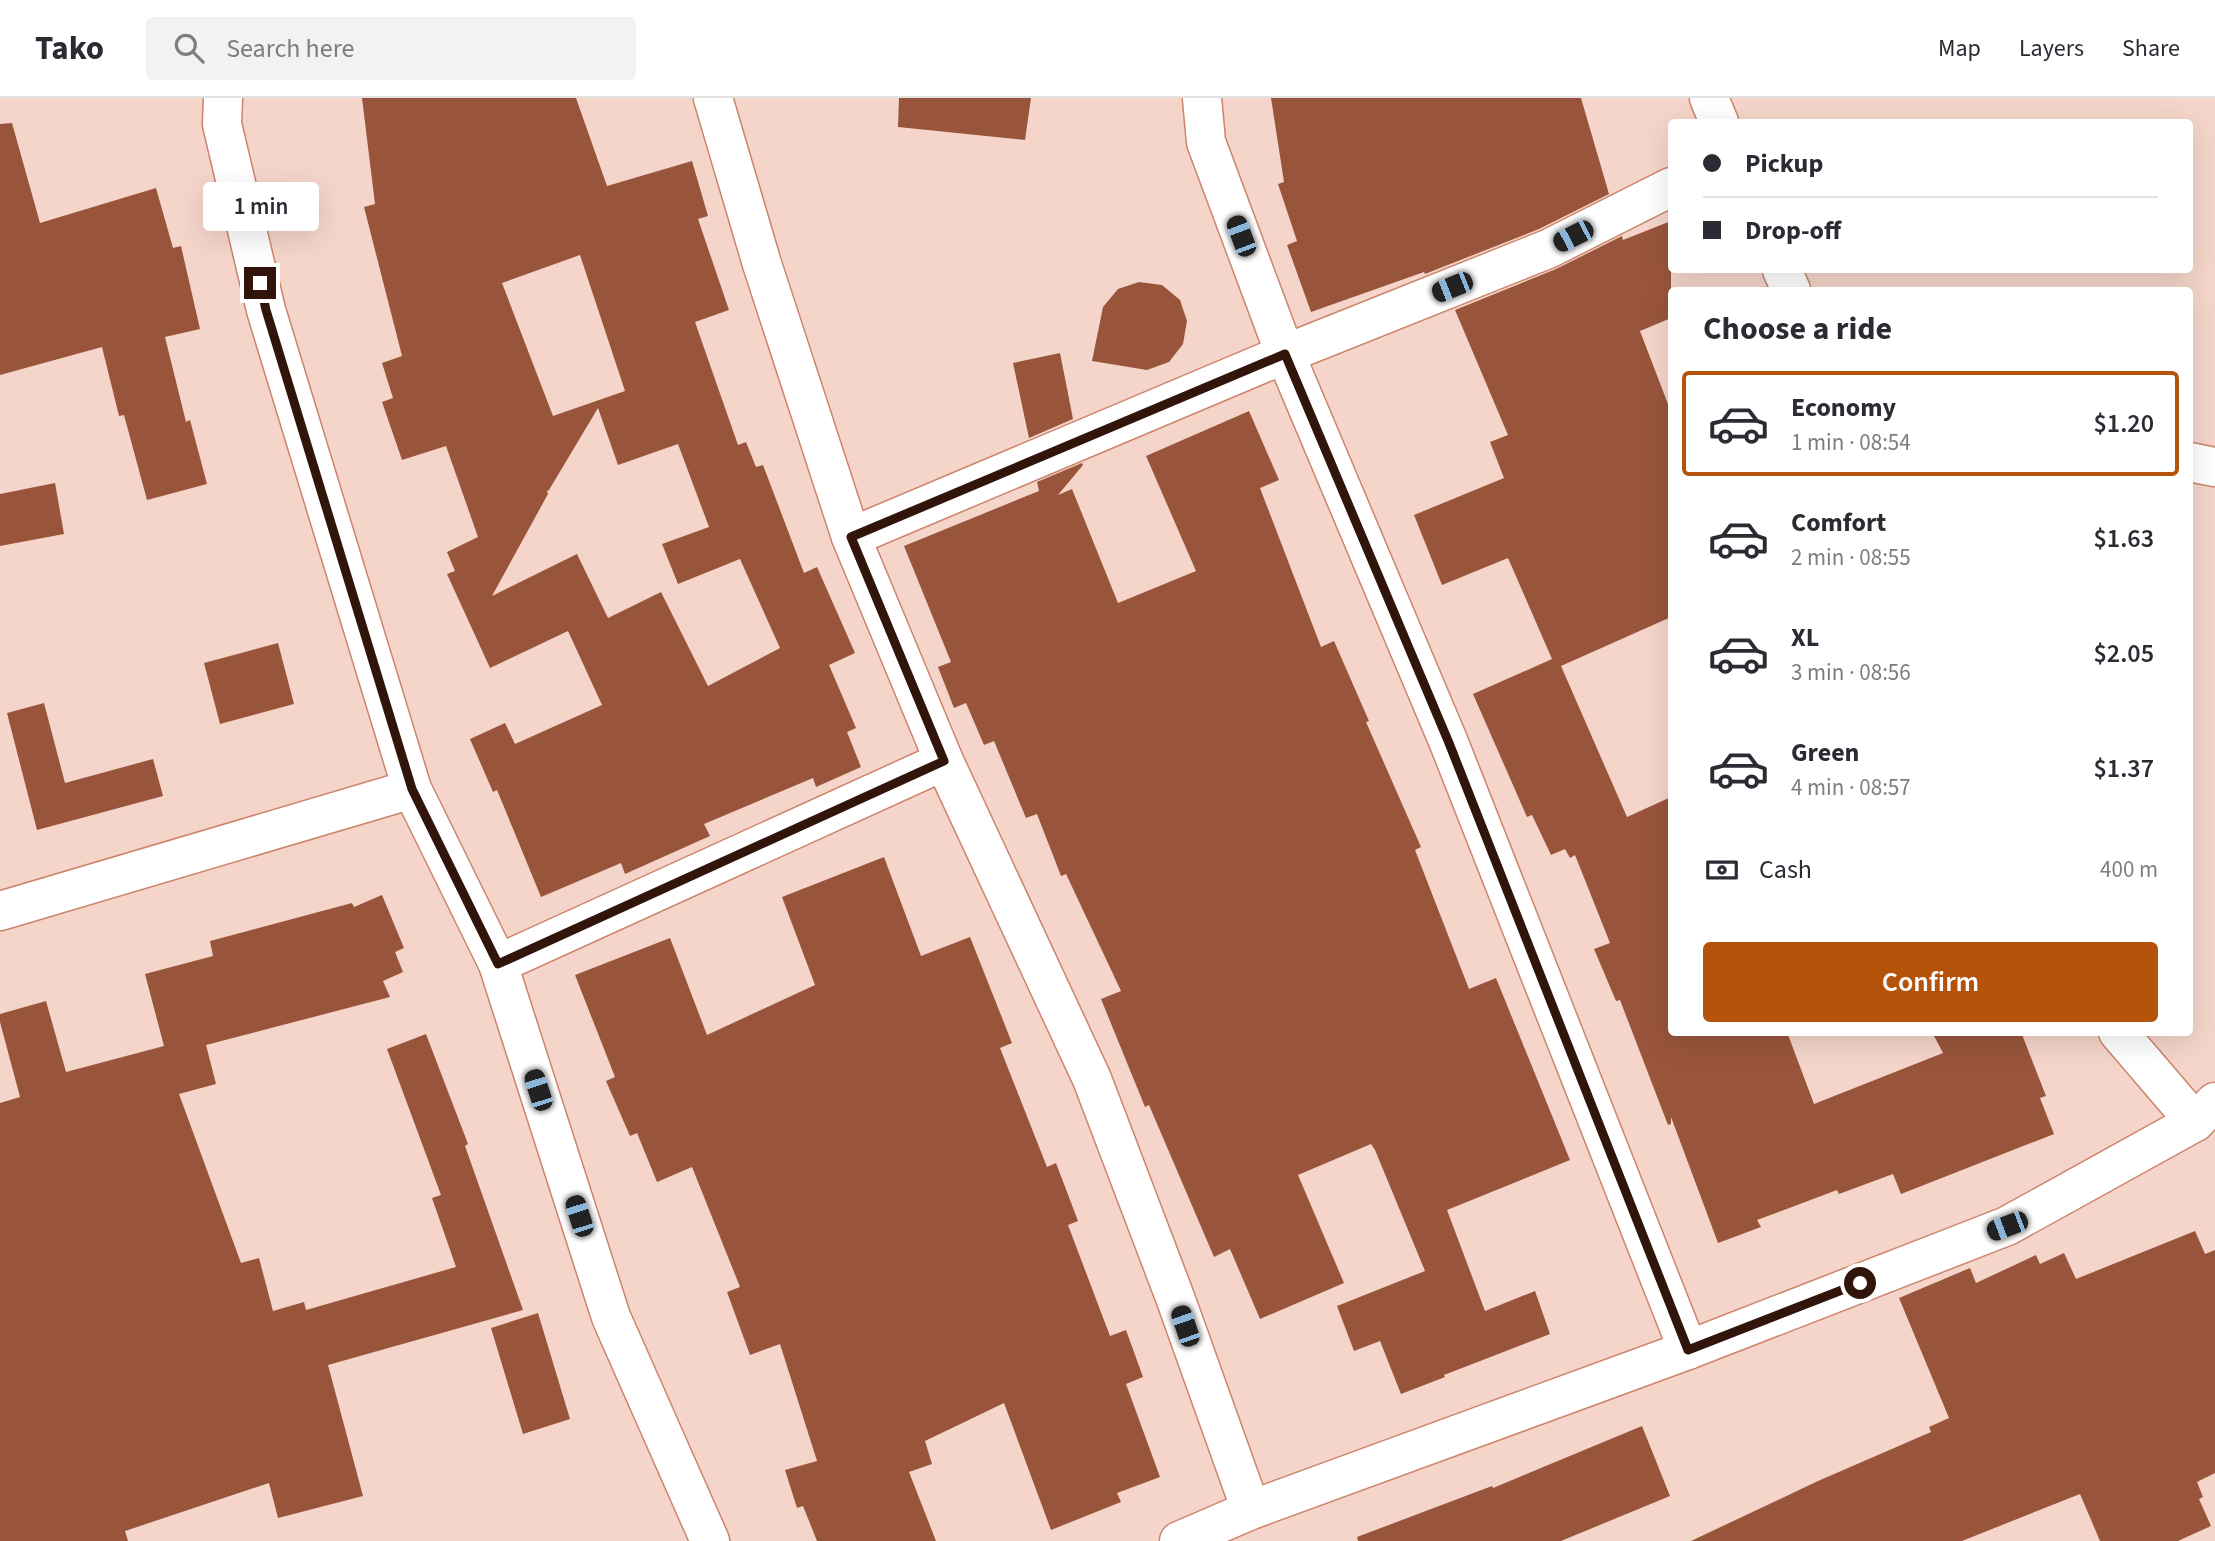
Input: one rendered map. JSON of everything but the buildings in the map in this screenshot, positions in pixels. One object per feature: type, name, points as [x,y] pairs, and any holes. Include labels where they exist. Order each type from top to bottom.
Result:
[{"type":"street","points":[[223,98],[222,124],[266,310],[412,789],[498,964],[611,1317],[710,1541]]},
{"type":"street","points":[[713,98],[762,264],[851,537],[944,761],[1093,1079],[1251,1510]]},
{"type":"street","points":[[1202,98],[1206,142],[1285,354],[1449,743],[1688,1350]]},
{"type":"street","points":[[1709,98],[1718,119]]},
{"type":"street","points":[[851,537],[1285,354],[1548,249],[1668,189]]},
{"type":"street","points":[[2193,463],[2215,467]]},
{"type":"street","points":[[498,964],[944,761]]},
{"type":"street","points":[[0,911],[412,789]]},
{"type":"street","points":[[1179,1541],[1251,1510],[1688,1350],[2007,1226],[2205,1112],[2122,1036]]},
{"type":"route","points":[[260,283],[412,789],[498,964],[944,761],[851,537],[1285,354],[1449,743],[1688,1350],[1860,1283]]}]
